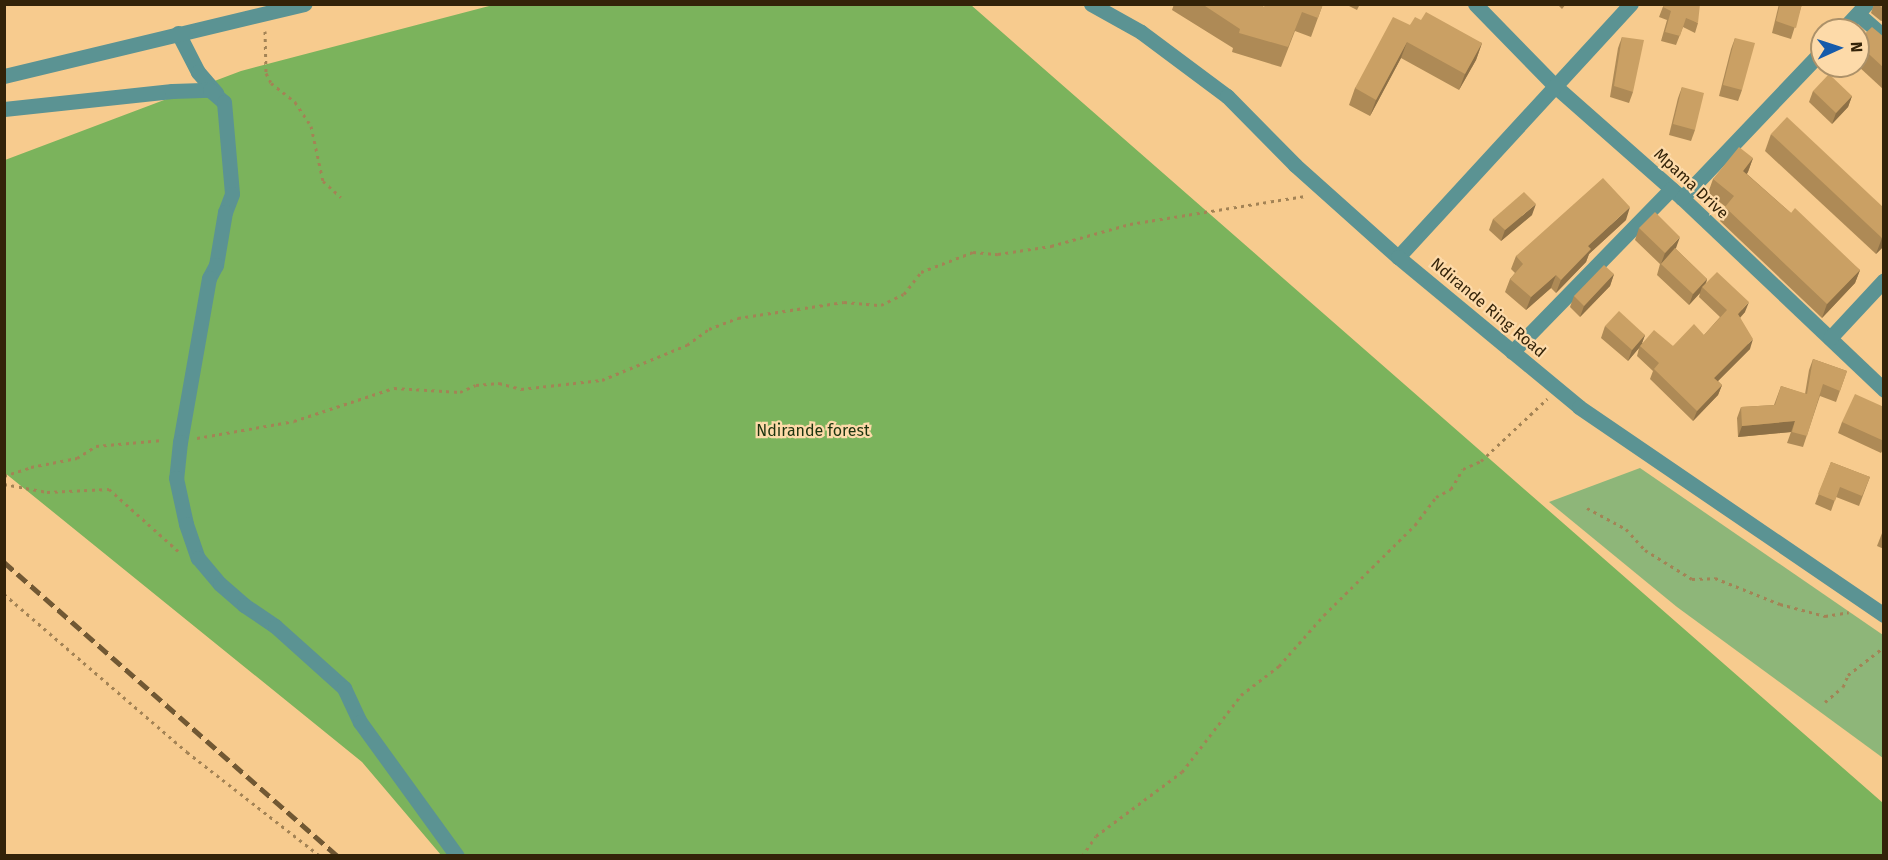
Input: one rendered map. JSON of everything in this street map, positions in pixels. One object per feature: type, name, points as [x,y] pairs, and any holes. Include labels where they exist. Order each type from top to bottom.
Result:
[{"type":"street","points":[[4,76],[178,33],[266,15],[304,4]]},
{"type":"street","name":"Ndirande Ring Road","points":[[1091,4],[1141,32],[1227,96],[1327,194],[1398,257],[1557,389],[1879,612]]},
{"type":"street","name":"Mpama Drive","points":[[1475,4],[1555,86],[1677,194],[1884,390]]},
{"type":"street","points":[[1398,257],[1631,4]]},
{"type":"street","points":[[1862,9],[1884,37]]},
{"type":"street","points":[[178,33],[198,72],[216,93],[227,111],[232,194],[225,212],[216,265],[209,278],[180,440],[176,489],[198,558],[244,605],[275,626],[344,688],[360,722],[457,855]]},
{"type":"street","points":[[1512,352],[1810,63]]},
{"type":"street","points":[[4,110],[94,97],[172,92],[216,93]]},
{"type":"street","points":[[1830,338],[1884,280]]},
{"type":"path","points":[[266,15],[266,73],[311,126],[323,180],[341,197]]},
{"type":"path","points":[[4,476],[31,466],[77,458],[96,446],[180,440],[294,421],[394,388],[460,392],[476,385],[499,383],[521,389],[602,380],[687,345],[709,329],[738,318],[844,302],[880,305],[904,294],[921,272],[973,252],[998,254],[1051,246],[1139,222],[1327,194]]},
{"type":"path","points":[[1082,855],[1096,836],[1182,772],[1241,695],[1280,666],[1324,615],[1415,525],[1436,497],[1451,489],[1463,469],[1481,461],[1557,389]]},
{"type":"path","points":[[4,484],[47,492],[109,489],[175,549],[198,558]]},
{"type":"path","points":[[1587,508],[1626,529],[1645,550],[1692,579],[1715,578],[1780,604],[1825,616],[1879,612]]},
{"type":"path","points":[[4,594],[187,752],[320,855]]},
{"type":"path","points":[[1825,702],[1843,687],[1848,675],[1884,647]]},
{"type":"green space","name":"Ndirande forest","points":[[493,5],[971,5],[1883,803],[1883,855],[441,855],[362,762],[5,473],[5,160],[241,71]]},
{"type":"green space","points":[[1640,468],[1883,635],[1883,758],[1677,607],[1549,502]]},
{"type":"building","points":[[1202,4],[1258,4],[1264,7],[1265,4],[1323,4],[1318,18],[1302,12],[1288,47],[1239,33],[1240,29]]},
{"type":"building","points":[[1664,4],[1700,4],[1698,23],[1686,18],[1680,36],[1665,32],[1671,11],[1663,7]]},
{"type":"building","points":[[1780,4],[1802,4],[1796,28],[1776,21]]},
{"type":"building","points":[[1426,12],[1482,43],[1465,74],[1407,42],[1376,100],[1355,88],[1393,17],[1410,25],[1415,17],[1421,20]]},
{"type":"building","points":[[1872,27],[1884,37],[1884,68],[1870,55],[1870,29]]},
{"type":"building","points":[[1622,37],[1644,40],[1633,92],[1614,86]]},
{"type":"building","points":[[1735,38],[1755,43],[1742,90],[1723,85]]},
{"type":"building","points":[[1825,78],[1833,78],[1852,96],[1836,113],[1813,91]]},
{"type":"building","points":[[1682,87],[1704,93],[1695,130],[1673,124]]},
{"type":"building","points":[[1787,117],[1884,208],[1884,236],[1882,238],[1771,134]]},
{"type":"building","points":[[1739,147],[1753,158],[1743,171],[1791,213],[1795,208],[1860,270],[1827,304],[1725,207],[1734,196],[1713,179]]},
{"type":"building","points":[[1603,178],[1630,207],[1588,246],[1591,249],[1561,280],[1556,275],[1531,297],[1510,279],[1523,264],[1516,256]]},
{"type":"building","points":[[1524,192],[1536,204],[1505,230],[1493,219]]},
{"type":"building","points":[[1655,212],[1680,237],[1665,253],[1639,228]]},
{"type":"building","points":[[1675,248],[1707,279],[1693,294],[1661,264]]},
{"type":"building","points":[[1604,265],[1614,274],[1584,306],[1574,296]]},
{"type":"building","points":[[1717,272],[1749,302],[1738,314],[1753,339],[1714,378],[1722,385],[1697,411],[1654,369],[1659,363],[1640,346],[1654,330],[1673,346],[1694,324],[1704,335],[1727,310],[1702,287]]},
{"type":"building","points":[[1619,311],[1645,335],[1632,350],[1605,326]]},
{"type":"building","points":[[1813,359],[1847,371],[1840,391],[1823,384],[1807,436],[1792,432],[1795,421],[1742,426],[1741,407],[1775,405],[1781,386],[1807,394]]},
{"type":"building","points":[[1855,394],[1884,407],[1884,441],[1842,422]]},
{"type":"building","points":[[1831,462],[1870,477],[1862,496],[1840,487],[1835,501],[1818,494]]},
{"type":"railway","points":[[4,562],[338,856]]}]
